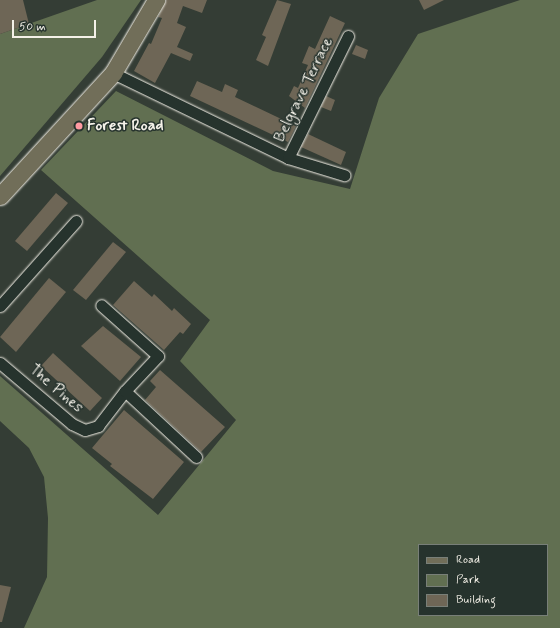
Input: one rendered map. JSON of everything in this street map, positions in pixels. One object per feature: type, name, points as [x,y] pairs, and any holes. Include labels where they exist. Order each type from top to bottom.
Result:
[{"type":"main road","points":[[0,196],[113,73],[156,0]]},
{"type":"street","name":"Belgrave Terrace","points":[[288,158],[348,36]]},
{"type":"street","points":[[113,73],[288,158],[344,175]]},
{"type":"street","points":[[0,306],[76,221]]},
{"type":"street","name":"The Pines","points":[[0,363],[72,424],[85,430],[98,426],[125,391],[158,356],[100,305]]},
{"type":"street","points":[[125,391],[196,456]]},
{"type":"green space","points":[[97,0],[141,0],[102,57],[0,176],[0,34]]},
{"type":"green space","points":[[520,0],[560,0],[560,628],[24,628],[47,577],[48,518],[44,477],[29,448],[0,421],[0,376],[158,515],[236,420],[180,361],[210,320],[41,170],[116,91],[273,171],[350,189],[379,98],[418,34]]},
{"type":"building","points":[[0,0],[23,0],[29,24],[0,34]]},
{"type":"building","points":[[166,0],[207,0],[202,13],[183,6],[177,23],[186,27],[177,47],[193,54],[190,61],[171,53],[155,83],[134,71],[149,43],[151,44],[162,18],[158,17]]},
{"type":"building","points":[[277,0],[291,4],[268,66],[256,60],[266,37],[262,35]]},
{"type":"building","points":[[419,0],[444,0],[424,10]]},
{"type":"building","points":[[330,16],[345,23],[305,108],[289,96],[294,86],[298,88],[308,65],[302,63],[309,46],[315,49]]},
{"type":"building","points":[[356,45],[368,50],[365,59],[352,54]]},
{"type":"building","points":[[197,81],[222,92],[225,84],[238,90],[235,97],[296,126],[288,142],[190,96]]},
{"type":"building","points":[[326,96],[335,100],[331,111],[321,107]]},
{"type":"building","points":[[308,134],[346,152],[341,165],[301,147]]},
{"type":"building","points":[[56,193],[68,203],[27,251],[15,241]]},
{"type":"building","points":[[113,242],[126,252],[86,300],[73,290]]},
{"type":"building","points":[[49,278],[66,292],[16,352],[0,337]]},
{"type":"building","points":[[134,281],[152,297],[154,294],[172,311],[174,308],[191,324],[183,334],[180,332],[164,350],[113,305]]},
{"type":"building","points":[[103,326],[141,357],[120,381],[81,346]]},
{"type":"building","points":[[53,353],[102,398],[90,411],[41,366]]},
{"type":"building","points":[[160,370],[225,427],[201,452],[145,400],[156,387],[150,381]]},
{"type":"building","points":[[124,410],[184,462],[153,499],[110,466],[112,464],[92,448]]},
{"type":"building","points":[[0,585],[11,587],[2,622],[0,622]]},
{"type":"place","name":"Forest Road","points":[[79,126]]}]
